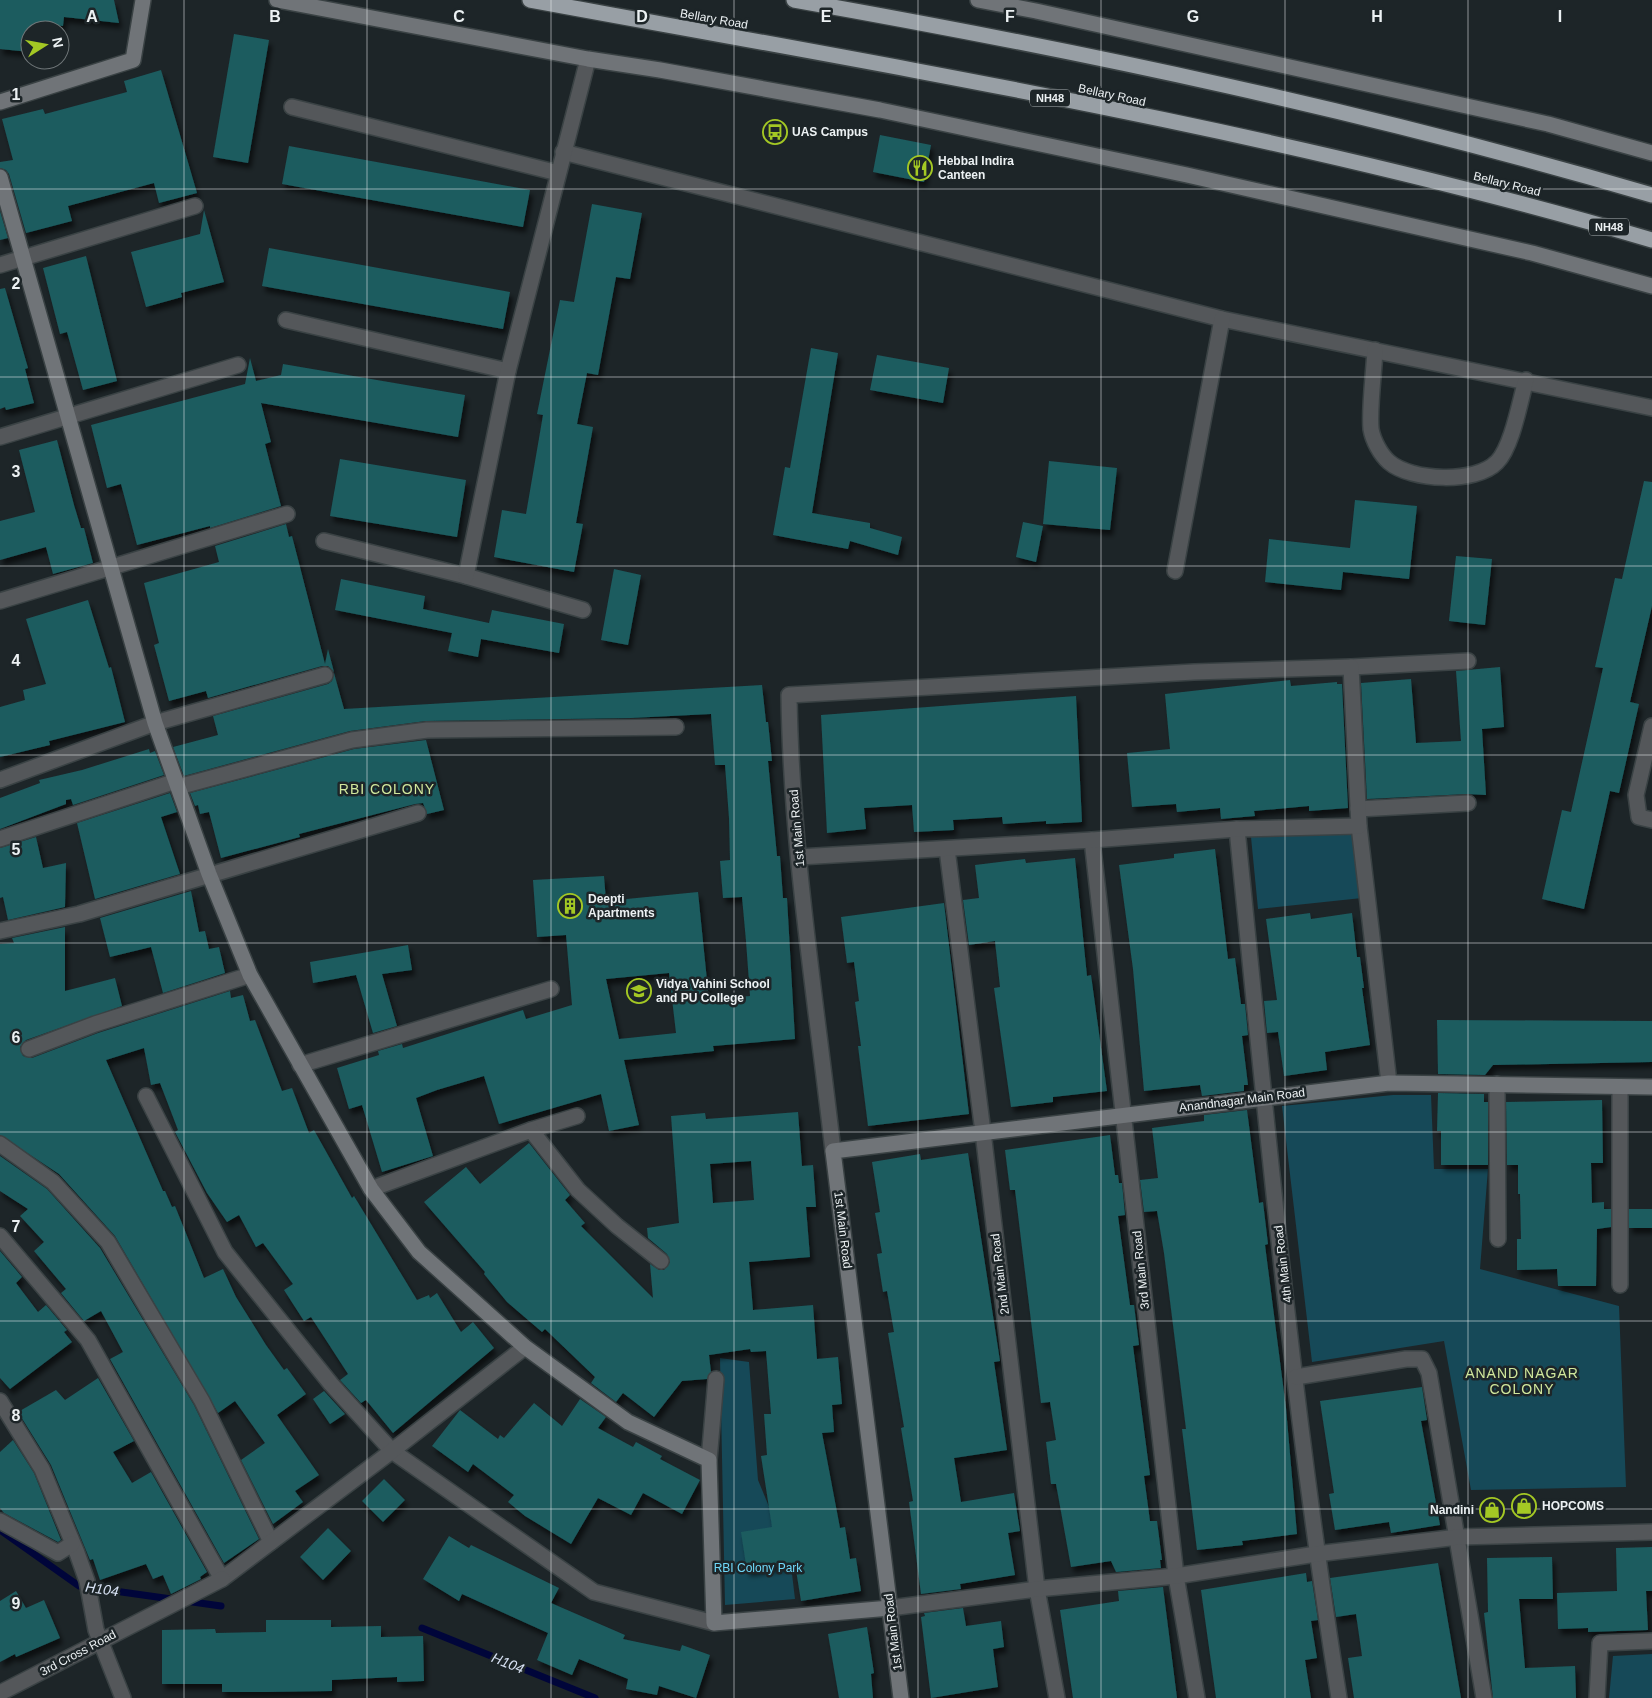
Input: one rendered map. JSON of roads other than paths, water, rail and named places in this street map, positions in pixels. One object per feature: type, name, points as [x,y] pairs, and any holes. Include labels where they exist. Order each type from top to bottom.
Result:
[{"type":"highway","name":"Bellary Road","points":[[530,0],[947,77],[1329,155],[1566,214],[1652,240]]},
{"type":"highway","points":[[794,0],[997,36],[1381,121],[1652,195]]},
{"type":"street","points":[[0,102],[133,60],[143,0]]},
{"type":"street","points":[[277,0],[588,59],[660,70],[880,110],[1187,175],[1532,253],[1652,286]]},
{"type":"street","points":[[978,0],[1036,10],[1538,122],[1652,153]]},
{"type":"street","points":[[466,576],[508,371],[588,59]]},
{"type":"street","points":[[292,108],[558,173]]},
{"type":"street","points":[[564,152],[1222,319],[1526,380],[1652,408]]},
{"type":"street","points":[[0,177],[155,723],[209,874],[250,975],[371,1189],[419,1252],[525,1347],[628,1422],[710,1460]]},
{"type":"street","points":[[0,265],[195,206]]},
{"type":"street","points":[[1175,571],[1222,319]]},
{"type":"street","points":[[286,320],[508,371]]},
{"type":"street","points":[[1375,350],[1371,430],[1380,453],[1390,463],[1403,471],[1448,478],[1476,474],[1498,462],[1513,429],[1526,380]]},
{"type":"street","points":[[0,437],[238,365]]},
{"type":"street","points":[[0,601],[287,514]]},
{"type":"street","points":[[324,541],[466,576],[583,610]]},
{"type":"street","points":[[1389,1083],[1359,826],[1352,667],[1468,661]]},
{"type":"street","name":"1st Main Road","points":[[901,1698],[833,1151],[799,857],[790,762],[790,696],[1194,672],[1352,667]]},
{"type":"street","points":[[0,780],[155,723],[325,675]]},
{"type":"street","points":[[1652,726],[1636,795],[1639,817],[1652,820]]},
{"type":"street","points":[[0,839],[177,784],[352,740],[427,730],[676,727]]},
{"type":"street","points":[[1358,809],[1468,803]]},
{"type":"street","points":[[0,931],[79,914],[418,813]]},
{"type":"street","points":[[799,857],[1092,840],[1237,829],[1359,826]]},
{"type":"street","name":"4th Main Road","points":[[1237,829],[1263,1097],[1316,1554],[1339,1698]]},
{"type":"street","name":"3rd Main Road","points":[[1092,840],[1176,1576],[1197,1698]]},
{"type":"street","name":"2nd Main Road","points":[[947,849],[983,1132],[1037,1589],[1057,1698]]},
{"type":"street","points":[[29,1050],[94,1024],[250,975]]},
{"type":"street","points":[[300,1065],[551,989]]},
{"type":"street","name":"Anandnagar Main Road","points":[[833,1151],[1123,1114],[1389,1083],[1652,1088]]},
{"type":"street","points":[[1497,1084],[1498,1239]]},
{"type":"street","points":[[1620,1087],[1620,1286]]},
{"type":"street","points":[[146,1096],[225,1252],[331,1384],[392,1452],[594,1592],[714,1623],[890,1608],[1037,1589],[1176,1576],[1316,1554],[1458,1537],[1652,1532]]},
{"type":"street","points":[[371,1189],[531,1130],[577,1116]]},
{"type":"street","points":[[531,1130],[578,1190],[661,1261]]},
{"type":"street","points":[[0,1144],[53,1182],[108,1242],[202,1401],[271,1542]]},
{"type":"street","points":[[0,1236],[88,1340],[222,1579]]},
{"type":"street","name":"3rd Cross Road","points":[[0,1693],[98,1635],[155,1613],[222,1579],[392,1452],[525,1347]]},
{"type":"street","points":[[1296,1377],[1406,1359],[1422,1359],[1429,1372],[1484,1698]]},
{"type":"street","points":[[714,1623],[710,1460],[716,1379]]},
{"type":"street","points":[[0,1401],[42,1469],[75,1548],[87,1581],[98,1635],[123,1698]]},
{"type":"street","points":[[0,1521],[58,1553],[75,1548]]},
{"type":"street","points":[[1597,1698],[1600,1643],[1652,1641]]},
{"type":"waterway","name":"H104","points":[[0,1530],[79,1586],[221,1606]]},
{"type":"waterway","name":"H104","points":[[422,1628],[595,1698]]},
{"type":"place","name":"UAS Campus","points":[[775,132]]},
{"type":"place","name":"Hebbal Indira Canteen","points":[[920,168]]},
{"type":"place","name":"Deepti Apartments","points":[[570,906]]},
{"type":"place","name":"Vidya Vahini School and PU College","points":[[639,991]]},
{"type":"place","name":"HOPCOMS","points":[[1524,1506]]},
{"type":"place","name":"Nandini","points":[[1492,1510]]},
{"type":"district","name":"RBI COLONY","points":[[387,789]]},
{"type":"district","name":"ANAND NAGAR COLONY","points":[[1522,1382]]},
{"type":"park label","name":"RBI Colony Park","points":[[758,1568]]}]
